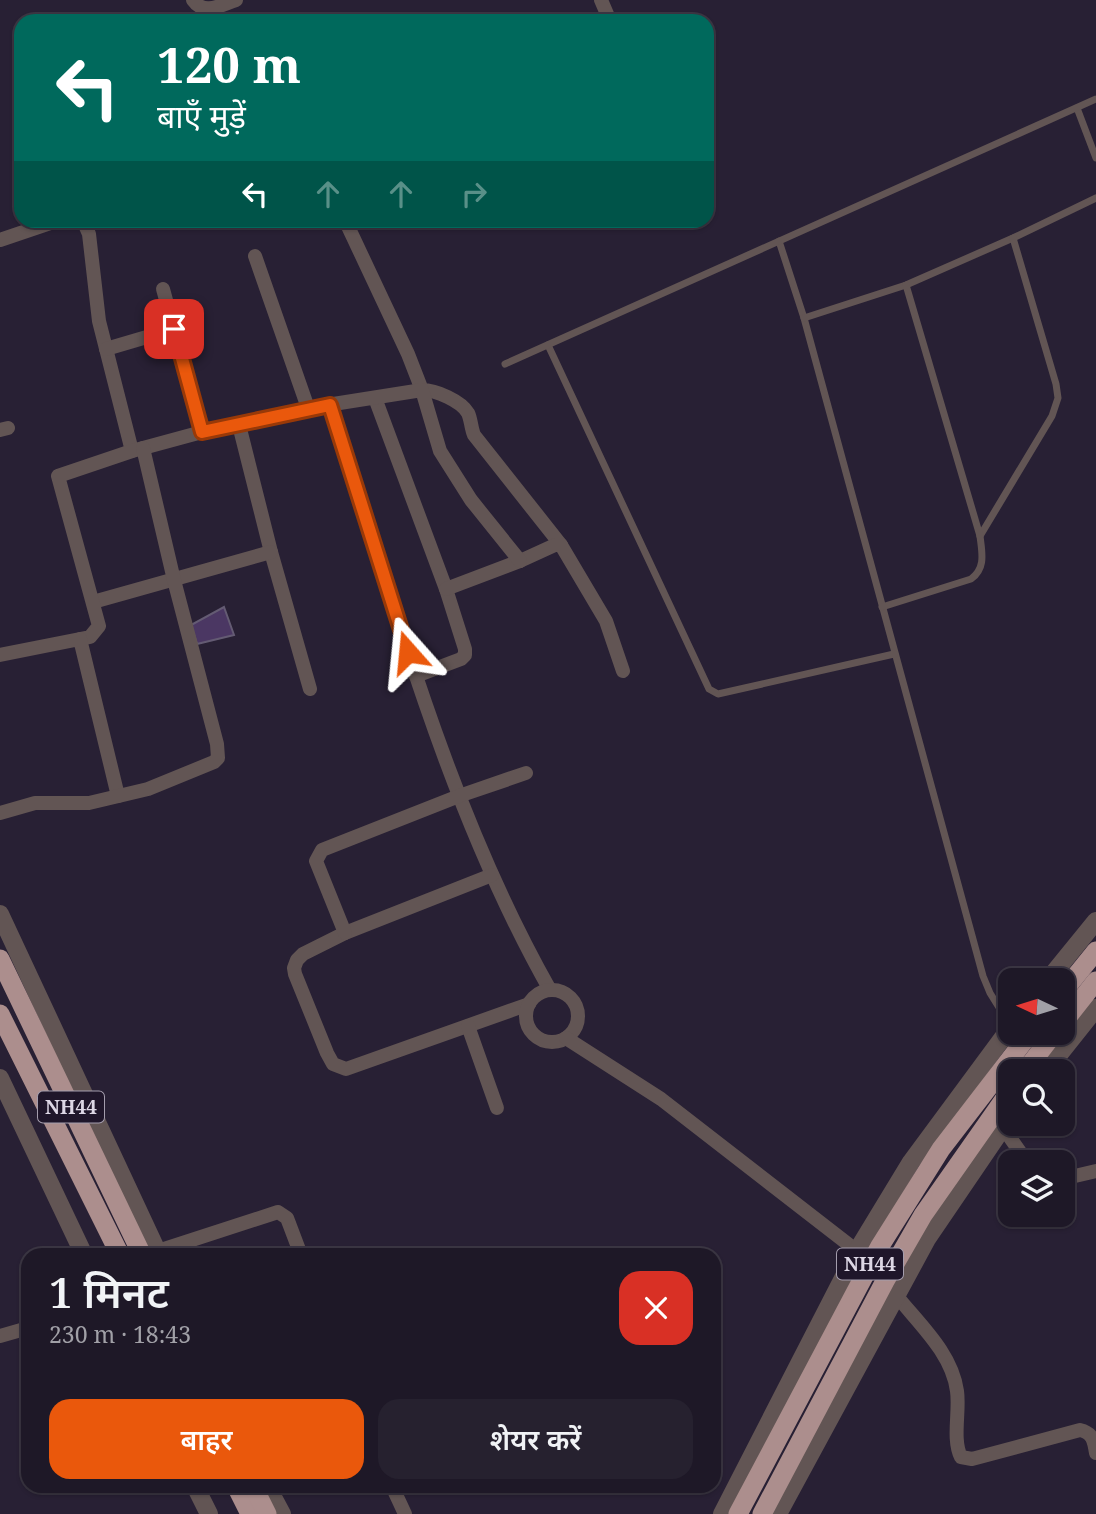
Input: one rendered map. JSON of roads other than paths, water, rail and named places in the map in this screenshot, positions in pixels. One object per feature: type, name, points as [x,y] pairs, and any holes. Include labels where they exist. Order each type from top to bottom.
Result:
[{"type":"highway","points":[[1075,977],[1096,951]]},
{"type":"highway","name":"NH44","points":[[0,959],[150,1248]]},
{"type":"highway","points":[[1075,1008],[1096,981]]},
{"type":"highway","name":"NH44","points":[[0,1014],[117,1248]]},
{"type":"highway","name":"NH44","points":[[726,1513],[880,1246],[941,1149],[1021,1045]]},
{"type":"highway","points":[[1034,1059],[1045,1045]]},
{"type":"highway","name":"NH44","points":[[762,1514],[885,1281],[923,1215],[998,1108]]},
{"type":"highway","points":[[240,1493],[250,1514]]},
{"type":"highway","points":[[256,1493],[267,1514]]},
{"type":"street","points":[[193,0],[209,14]]},
{"type":"street","points":[[213,14],[236,0]]},
{"type":"street","points":[[0,240],[35,228]]},
{"type":"street","points":[[0,813],[35,803],[89,803],[148,789],[218,758],[217,744],[174,580],[99,321],[86,228]]},
{"type":"street","points":[[349,228],[408,354],[440,451],[471,500],[520,561]]},
{"type":"street","points":[[256,256],[308,408]]},
{"type":"street","points":[[163,289],[202,432]]},
{"type":"street","points":[[107,349],[174,329]]},
{"type":"street","points":[[0,655],[90,637],[99,626],[58,476],[202,432],[308,408],[422,390],[435,392],[468,413],[474,435],[561,545],[606,621],[624,671]]},
{"type":"street","points":[[375,398],[446,589],[465,649],[465,656],[461,659],[416,676]]},
{"type":"street","points":[[330,405],[416,676],[459,796],[526,948],[550,990]]},
{"type":"street","points":[[239,425],[310,689]]},
{"type":"street","points":[[446,589],[555,545],[561,545]]},
{"type":"street","points":[[93,602],[271,552]]},
{"type":"street","points":[[80,639],[118,796]]},
{"type":"street","points":[[345,933],[316,861],[321,850],[459,796],[526,774]]},
{"type":"street","points":[[492,875],[345,933],[303,954],[294,968],[327,1053],[333,1063],[346,1069],[529,1004]]},
{"type":"street","points":[[0,914],[151,1248]]},
{"type":"street","points":[[1058,968],[1096,921]]},
{"type":"street","points":[[550,990],[566,995],[576,1008],[576,1025],[566,1038],[550,1042],[534,1035],[526,1021],[529,1004],[534,997],[550,990]]},
{"type":"street","points":[[1056,1059],[1096,1008]]},
{"type":"street","points":[[468,1026],[497,1108]]},
{"type":"street","points":[[566,1038],[661,1099],[857,1251]]},
{"type":"street","points":[[726,1513],[857,1251],[911,1162],[998,1043]]},
{"type":"street","points":[[0,1078],[75,1248]]},
{"type":"street","points":[[778,1514],[928,1239],[998,1134]]},
{"type":"street","points":[[1075,1176],[1096,1171]]},
{"type":"street","points":[[168,1248],[278,1212],[287,1218],[298,1248]]},
{"type":"street","points":[[896,1295],[949,1363],[958,1395],[958,1447],[961,1457],[972,1459],[1080,1430],[1088,1431],[1093,1438],[1096,1452]]},
{"type":"street","points":[[0,1336],[21,1330]]},
{"type":"street","points":[[198,1493],[209,1514]]},
{"type":"street","points":[[271,1493],[282,1514]]},
{"type":"street","points":[[395,1493],[405,1514]]},
{"type":"lane","points":[[505,364],[1096,99]]},
{"type":"lane","points":[[1077,108],[1096,158]]},
{"type":"lane","points":[[804,318],[906,285],[1096,198]]},
{"type":"lane","points":[[981,536],[1044,432],[1058,398],[1013,238]]},
{"type":"lane","points":[[779,241],[804,318],[983,976],[998,1007]]},
{"type":"lane","points":[[883,607],[971,579],[982,568],[983,558],[981,536],[906,285]]},
{"type":"lane","points":[[548,345],[709,689],[718,694],[894,653]]}]
